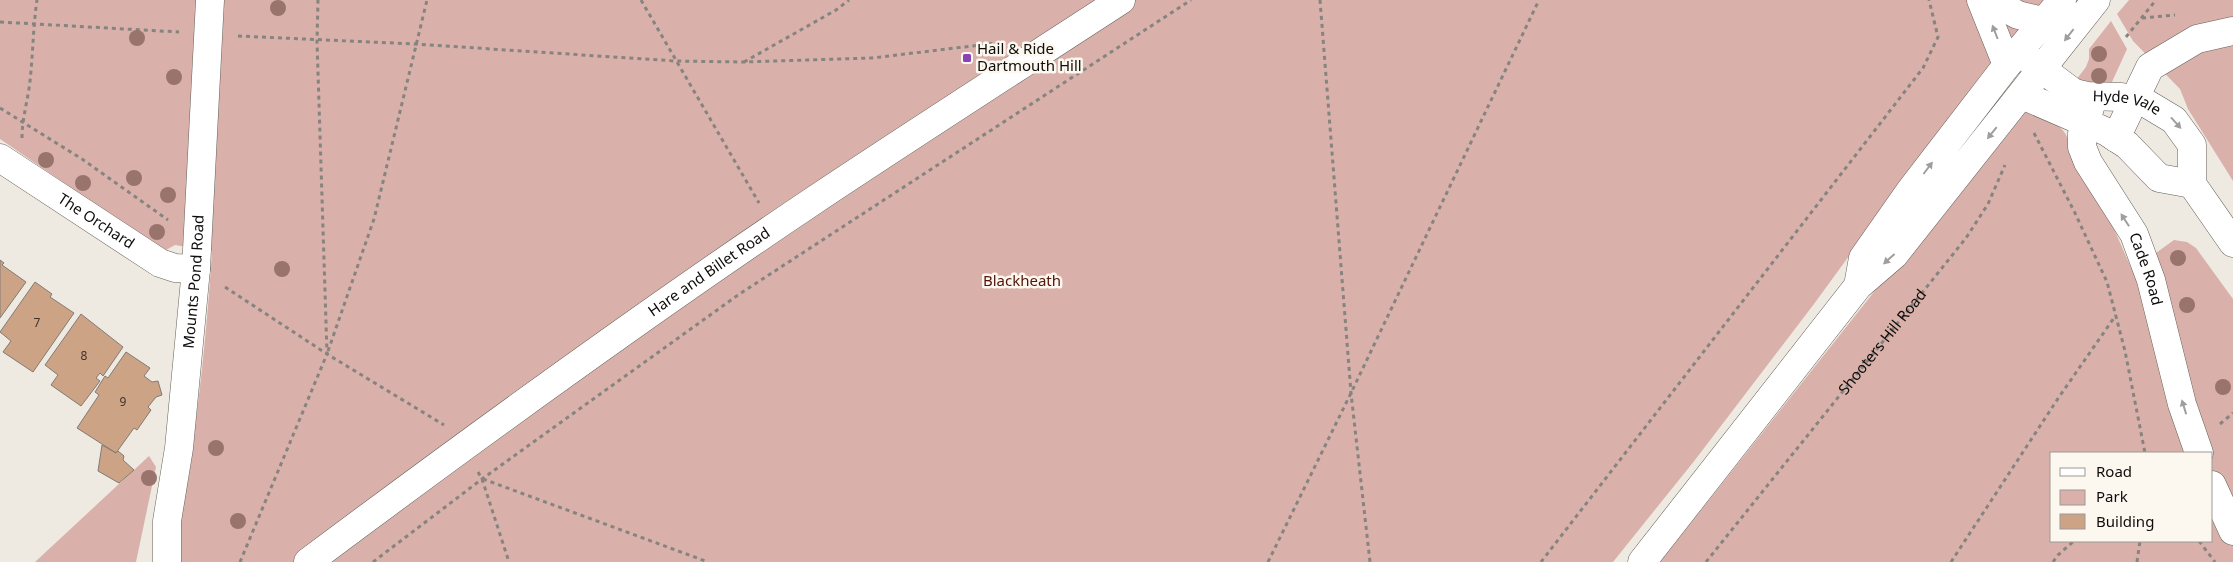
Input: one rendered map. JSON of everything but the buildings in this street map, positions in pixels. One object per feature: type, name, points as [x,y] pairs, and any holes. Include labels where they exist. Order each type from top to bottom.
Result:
[{"type":"main road","name":"Mounts Pond Road","points":[[167,562],[167,521],[179,448],[196,269],[210,0]]},
{"type":"main road","name":"Hare and Billet Road","points":[[308,562],[634,324],[812,202],[1121,0]]},
{"type":"main road","points":[[1981,0],[2013,58]]},
{"type":"main road","points":[[1990,0],[2018,15],[2043,21]]},
{"type":"main road","points":[[1858,286],[1863,258],[1934,160],[2013,58],[2062,0]]},
{"type":"main road","points":[[1642,562],[1858,286],[1894,255],[2096,0]]},
{"type":"main road","points":[[2116,138],[2150,67],[2197,40],[2233,31]]},
{"type":"main road","name":"Hyde Vale","points":[[2013,58],[2042,70],[2074,93],[2089,109],[2116,138],[2126,145],[2159,178],[2192,184],[2192,145],[2174,120],[2160,110],[2144,102],[2134,100],[2089,109],[2022,95]]},
{"type":"main road","name":"Cade Road","points":[[2089,109],[2082,134],[2082,147],[2088,162],[2134,234],[2151,280],[2182,404],[2199,452]]},
{"type":"main road","name":"The Orchard","points":[[0,158],[160,262],[175,268],[196,269]]},
{"type":"main road","points":[[2192,184],[2233,243]]},
{"type":"main road","points":[[2213,487],[2233,531]]},
{"type":"path","points":[[22,173],[22,120],[30,82],[33,24],[37,0]]},
{"type":"path","points":[[318,0],[317,40],[327,354]]},
{"type":"path","points":[[240,562],[327,354],[374,219],[427,0]]},
{"type":"path","points":[[641,0],[762,208]]},
{"type":"path","points":[[742,62],[836,10],[849,0]]},
{"type":"path","points":[[373,562],[482,479],[738,295],[1191,0]]},
{"type":"path","points":[[1320,0],[1351,393],[1370,562]]},
{"type":"path","points":[[1268,562],[1539,0]]},
{"type":"path","points":[[1541,562],[1922,68],[1938,37],[1929,0]]},
{"type":"path","points":[[2126,37],[2156,0]]},
{"type":"path","points":[[0,22],[415,44],[676,61],[742,62],[872,58],[999,43]]},
{"type":"path","points":[[0,108],[82,159],[175,225]]},
{"type":"path","points":[[2032,130],[2076,213],[2107,282],[2116,315],[2145,452]]},
{"type":"path","name":"Shooters Hill Road","points":[[1706,562],[1966,238],[1988,204],[2006,162]]},
{"type":"path","points":[[196,269],[327,354],[450,429]]},
{"type":"path","points":[[1951,562],[2059,397],[2116,315]]},
{"type":"path","points":[[474,466],[482,479],[509,562]]},
{"type":"path","points":[[482,479],[708,562]]},
{"type":"path","points":[[2053,562],[2073,542]]},
{"type":"path","points":[[2137,562],[2140,542]]},
{"type":"path","points":[[2200,542],[2215,562]]},
{"type":"green space","name":"Blackheath","points":[[0,0],[2045,0],[1981,75],[1814,304],[1695,460],[1613,562],[179,562],[179,532],[199,394],[212,251],[175,245],[166,250],[159,248],[0,139]]},
{"type":"green space","points":[[2129,0],[2233,0],[2233,181],[2188,109],[2180,89],[2133,41],[2117,14]]},
{"type":"green space","points":[[2111,21],[2127,49],[2112,82],[2105,88],[2076,80],[2086,67],[2089,59],[2089,49]]},
{"type":"green space","points":[[2024,110],[2053,122],[2064,132],[2111,222],[2132,270],[2174,240],[2187,242],[2196,248],[2233,299],[2233,562],[1660,562],[2007,124]]},
{"type":"green space","points":[[149,456],[156,467],[136,562],[35,562]]},
{"type":"place","name":"Hail & Ride Dartmouth Hill","points":[[967,58]]}]
